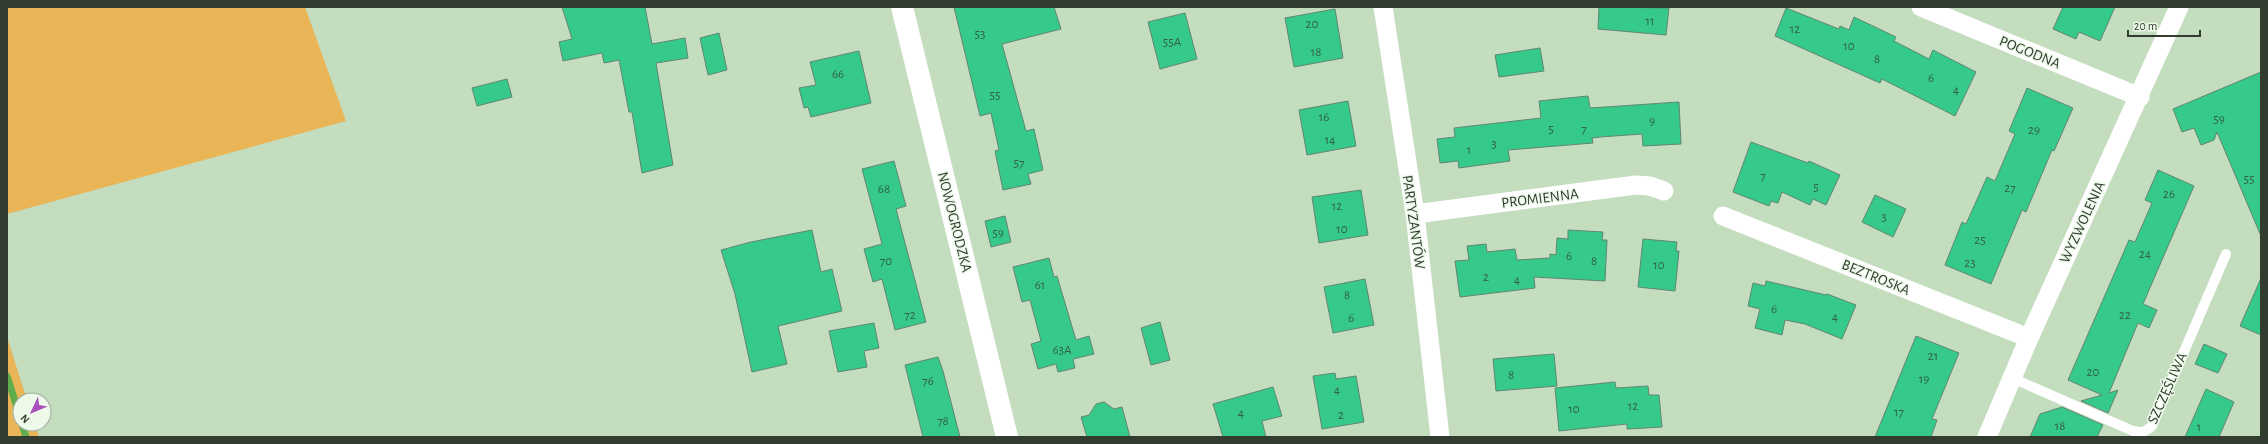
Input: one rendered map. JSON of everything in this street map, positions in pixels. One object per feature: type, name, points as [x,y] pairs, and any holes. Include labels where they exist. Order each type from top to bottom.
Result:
[{"type":"street","name":"NOWOGRODZKA","points":[[902,7],[1007,437]]},
{"type":"street","name":"PARTYZANTÓW","points":[[1382,7],[1414,214],[1440,437]]},
{"type":"street","name":"POGODNA","points":[[1921,7],[2140,97]]},
{"type":"street","name":"WYZWOLENIA","points":[[1987,437],[2029,338],[2140,97],[2179,7]]},
{"type":"street","name":"PROMIENNA","points":[[1414,214],[1636,185],[1650,186],[1664,191]]},
{"type":"street","name":"BEZTROSKA","points":[[1723,216],[2029,338]]},
{"type":"lane","name":"SZCZĘŚLIWA","points":[[2012,378],[2133,431],[2142,433],[2147,431],[2152,426],[2226,254]]},
{"type":"shaded area","points":[[7,7],[305,7],[346,121],[7,214]]},
{"type":"shaded area","points":[[7,337],[24,392],[12,392],[12,432],[37,432],[39,437],[9,437],[7,431]]},
{"type":"building","points":[[562,7],[645,7],[652,44],[685,38],[688,58],[656,63],[673,165],[642,173],[632,112],[629,112],[619,60],[604,63],[602,53],[563,61],[559,42],[572,39]]},
{"type":"building","points":[[954,7],[1054,7],[1061,29],[1002,44],[1026,131],[1034,129],[1043,170],[1028,174],[1031,184],[1003,190],[995,151],[999,150],[991,113],[980,116]]},
{"type":"building","points":[[1599,7],[1669,8],[1666,35],[1598,29]]},
{"type":"building","points":[[2063,7],[2115,7],[2100,41],[2079,32],[2076,39],[2053,29]]},
{"type":"building","points":[[1786,8],[1839,29],[1840,26],[1849,30],[1854,17],[1896,37],[1894,41],[1929,59],[1933,50],[1976,72],[1955,116],[1882,79],[1880,83],[1775,36]]},
{"type":"building","points":[[1335,9],[1343,58],[1294,67],[1285,18]]},
{"type":"building","points":[[1185,13],[1197,59],[1160,69],[1148,22]]},
{"type":"building","points":[[719,33],[727,70],[708,75],[700,38]]},
{"type":"building","points":[[1540,48],[1544,71],[1499,77],[1495,55]]},
{"type":"building","points":[[859,51],[871,103],[811,117],[808,107],[804,108],[799,88],[816,85],[810,62]]},
{"type":"building","points":[[2261,72],[2261,236],[2217,132],[2214,140],[2201,145],[2194,128],[2182,132],[2173,109]]},
{"type":"building","points":[[507,79],[512,97],[477,106],[472,88]]},
{"type":"building","points":[[2027,88],[2073,108],[2054,151],[2052,150],[2026,212],[2022,210],[1991,284],[1945,265],[1962,222],[1966,224],[1987,177],[1995,181],[2015,134],[2009,131]]},
{"type":"building","points":[[1588,96],[1590,108],[1679,102],[1681,144],[1643,146],[1642,134],[1600,137],[1592,138],[1593,143],[1508,150],[1510,161],[1459,168],[1458,161],[1440,163],[1437,139],[1455,137],[1454,128],[1541,118],[1539,101]]},
{"type":"building","points":[[1348,101],[1356,146],[1307,155],[1299,110]]},
{"type":"building","points":[[1751,142],[1808,163],[1809,161],[1840,175],[1826,205],[1813,199],[1810,205],[1782,192],[1778,203],[1771,201],[1769,206],[1733,192]]},
{"type":"building","points":[[894,161],[906,206],[896,209],[926,322],[895,330],[882,279],[873,282],[864,249],[882,244],[862,169]]},
{"type":"building","points":[[2158,170],[2194,186],[2143,304],[2157,310],[2149,328],[2138,323],[2109,393],[2118,390],[2108,413],[2081,401],[2102,395],[2068,380],[2129,240],[2135,242],[2152,203],[2145,200]]},
{"type":"building","points":[[1361,190],[1368,235],[1319,243],[1312,197]]},
{"type":"building","points":[[1875,195],[1906,209],[1893,237],[1862,222]]},
{"type":"building","points":[[1005,216],[1011,242],[991,247],[985,221]]},
{"type":"building","points":[[812,230],[821,272],[832,269],[842,311],[778,326],[787,364],[752,372],[735,294],[721,250],[751,242]]},
{"type":"building","points":[[1568,230],[1603,232],[1602,240],[1607,240],[1605,281],[1534,277],[1535,288],[1460,297],[1455,261],[1469,260],[1467,246],[1486,244],[1487,252],[1515,249],[1517,260],[1550,258],[1550,254],[1556,255],[1557,238],[1568,239]]},
{"type":"building","points":[[1643,239],[1677,242],[1676,251],[1679,251],[1675,291],[1638,287]]},
{"type":"building","points":[[1049,258],[1054,277],[1057,276],[1076,340],[1089,336],[1094,354],[1073,359],[1075,368],[1058,372],[1056,364],[1038,369],[1031,344],[1041,341],[1030,300],[1022,302],[1013,267]]},
{"type":"building","points":[[2261,278],[2261,335],[2240,326]]},
{"type":"building","points":[[1365,279],[1374,325],[1333,333],[1324,287]]},
{"type":"building","points":[[1766,281],[1827,294],[1856,305],[1842,339],[1805,324],[1785,320],[1782,335],[1755,328],[1760,309],[1748,306],[1753,283],[1765,286]]},
{"type":"building","points":[[1160,322],[1170,360],[1151,365],[1141,328]]},
{"type":"building","points":[[874,323],[879,348],[864,351],[867,367],[838,372],[829,331]]},
{"type":"building","points":[[1916,336],[1959,353],[1932,419],[1937,420],[1931,437],[1875,437]]},
{"type":"building","points":[[2204,344],[2227,354],[2218,373],[2195,364]]},
{"type":"building","points":[[1554,354],[1557,386],[1496,391],[1493,359]]},
{"type":"building","points":[[938,357],[960,437],[923,437],[905,365]]},
{"type":"building","points":[[1335,373],[1336,379],[1356,376],[1364,422],[1322,429],[1313,376]]},
{"type":"building","points":[[1615,382],[1616,388],[1648,386],[1649,395],[1659,395],[1662,427],[1627,429],[1627,424],[1559,431],[1555,388]]},
{"type":"building","points":[[1273,387],[1282,416],[1262,421],[1266,437],[1223,437],[1213,404]]},
{"type":"building","points":[[2206,389],[2234,402],[2219,437],[2185,437]]},
{"type":"building","points":[[1104,402],[1114,409],[1122,407],[1130,437],[1087,437],[1081,417],[1089,415],[1096,404]]},
{"type":"building","points":[[2062,407],[2103,425],[2097,437],[2030,437],[2040,414]]},
{"type":"waterway","points":[[7,376],[12,392]]},
{"type":"waterway","points":[[24,432],[26,437]]}]
